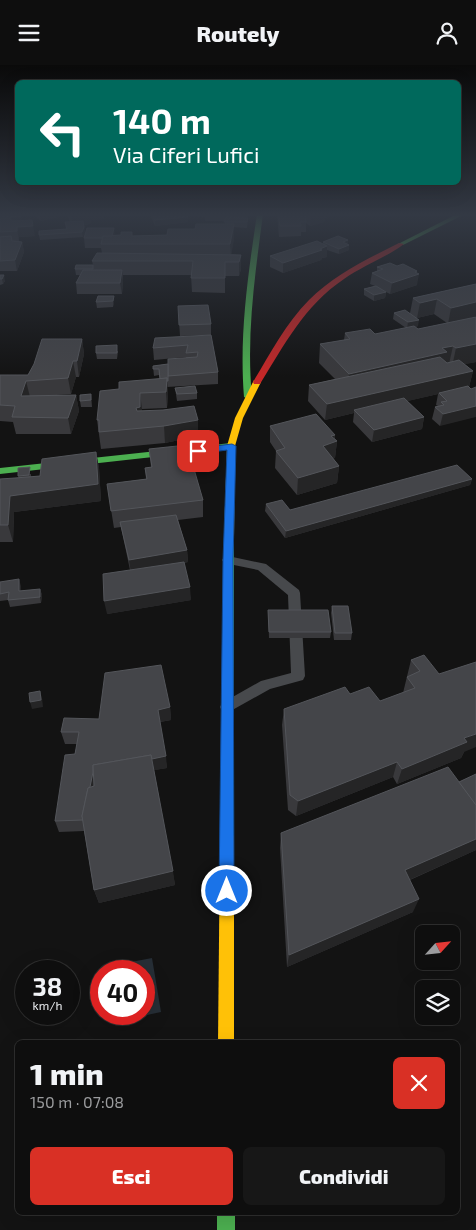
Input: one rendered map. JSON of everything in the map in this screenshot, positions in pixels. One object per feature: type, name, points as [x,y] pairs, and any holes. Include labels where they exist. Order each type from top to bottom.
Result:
[{"type":"street","points":[[248,397],[244,368],[252,268]]},
{"type":"street","points":[[226,1040],[228,560],[232,446],[239,418],[248,397],[287,333],[311,302],[354,268]]},
{"type":"street","points":[[0,471],[232,446]]},
{"type":"street","points":[[226,1215],[226,1230]]},
{"type":"lane","points":[[228,560],[262,567],[294,593],[298,676],[266,685],[228,707]]},
{"type":"shaded area","points":[[155,976],[161,1012],[155,1013]]},
{"type":"building","points":[[192,268],[225,268],[225,278],[191,278]]},
{"type":"building","points":[[381,268],[412,268],[419,274],[392,283],[372,273],[383,269]]},
{"type":"building","points":[[83,270],[122,270],[120,283],[76,283]]},
{"type":"building","points":[[476,284],[476,302],[451,308],[437,299],[420,303],[413,298]]},
{"type":"building","points":[[376,286],[386,292],[374,295],[364,289]]},
{"type":"building","points":[[98,296],[114,296],[113,301],[96,302]]},
{"type":"building","points":[[208,305],[211,324],[179,325],[178,306]]},
{"type":"building","points":[[405,310],[419,320],[408,322],[394,313]]},
{"type":"building","points":[[476,317],[476,344],[456,348],[453,346],[442,348],[447,352],[349,374],[320,344],[350,339],[345,333],[370,329],[375,334],[414,326],[418,329]]},
{"type":"building","points":[[211,335],[218,372],[168,376],[168,359],[197,357],[198,352],[186,353],[188,345],[153,348],[155,338]]},
{"type":"building","points":[[42,339],[82,339],[77,361],[73,361],[68,378],[26,381],[21,396],[76,395],[68,418],[12,417],[15,406],[0,405],[0,375],[28,375],[34,364]]},
{"type":"building","points":[[117,345],[117,353],[96,353],[96,346]]},
{"type":"building","points":[[440,357],[447,363],[459,360],[473,371],[327,404],[309,385]]},
{"type":"building","points":[[168,364],[167,381],[167,378],[160,379],[159,369],[153,369],[153,366]]},
{"type":"building","points":[[167,378],[166,392],[140,393],[140,407],[136,408],[137,411],[194,406],[198,420],[164,426],[99,432],[99,420],[97,420],[100,391],[119,389],[119,382]]},
{"type":"building","points":[[195,386],[197,393],[177,394],[175,388]]},
{"type":"building","points":[[468,386],[471,389],[476,387],[476,406],[443,414],[435,407],[444,405],[441,402],[447,401],[439,393]]},
{"type":"building","points":[[91,394],[91,400],[80,401],[80,395]]},
{"type":"building","points":[[404,398],[424,417],[374,430],[354,410]]},
{"type":"building","points":[[316,414],[335,435],[331,436],[337,441],[323,446],[339,466],[298,478],[276,451],[285,448],[270,426]]},
{"type":"building","points":[[187,445],[203,500],[111,511],[107,484],[147,479],[145,468],[152,467],[149,449]]},
{"type":"building","points":[[96,452],[98,484],[10,496],[8,525],[0,525],[0,479],[40,476],[42,459]]},
{"type":"building","points":[[457,465],[472,479],[286,531],[266,504],[282,500],[290,510]]},
{"type":"building","points":[[30,467],[29,475],[18,476],[18,468]]},
{"type":"building","points":[[176,515],[187,550],[129,560],[120,522]]},
{"type":"building","points":[[184,562],[190,587],[104,601],[103,574]]},
{"type":"building","points":[[19,579],[19,591],[40,589],[40,597],[8,600],[9,592],[0,594],[0,582]]},
{"type":"building","points":[[332,606],[348,606],[352,633],[335,633]]},
{"type":"building","points":[[268,610],[328,610],[331,632],[269,632]]},
{"type":"building","points":[[424,655],[439,674],[476,662],[476,734],[464,738],[467,742],[402,769],[397,762],[298,801],[290,795],[284,709],[345,687],[350,694],[369,687],[380,701],[415,688],[407,677],[420,671],[411,660]]},
{"type":"building","points":[[161,665],[170,707],[158,710],[166,756],[152,759],[151,755],[93,765],[90,787],[88,788],[82,816],[83,820],[55,821],[65,755],[75,754],[79,732],[61,732],[64,718],[99,719],[105,673]]},
{"type":"building","points":[[40,691],[41,700],[30,702],[29,693]]},
{"type":"building","points":[[151,755],[173,871],[94,890],[82,816],[88,788],[94,786],[93,765]]},
{"type":"building","points":[[448,767],[476,805],[476,839],[405,870],[419,899],[289,955],[281,833]]},
{"type":"building","points":[[476,774],[476,805],[459,782]]},
{"type":"traffic: fast","points":[[248,397],[245,352],[253,268]]},
{"type":"traffic: fast","points":[[0,471],[231,446]]},
{"type":"traffic: fast","points":[[227,837],[229,536]]},
{"type":"traffic: fast","points":[[226,1215],[226,1230]]},
{"type":"traffic: slow","points":[[229,536],[231,446],[239,418],[257,382]]},
{"type":"traffic: slow","points":[[226,1040],[227,837]]},
{"type":"traffic: jam","points":[[257,382],[288,330],[303,311],[321,293],[356,268]]},
{"type":"route","points":[[198,451],[232,446],[228,560],[227,891]]}]
